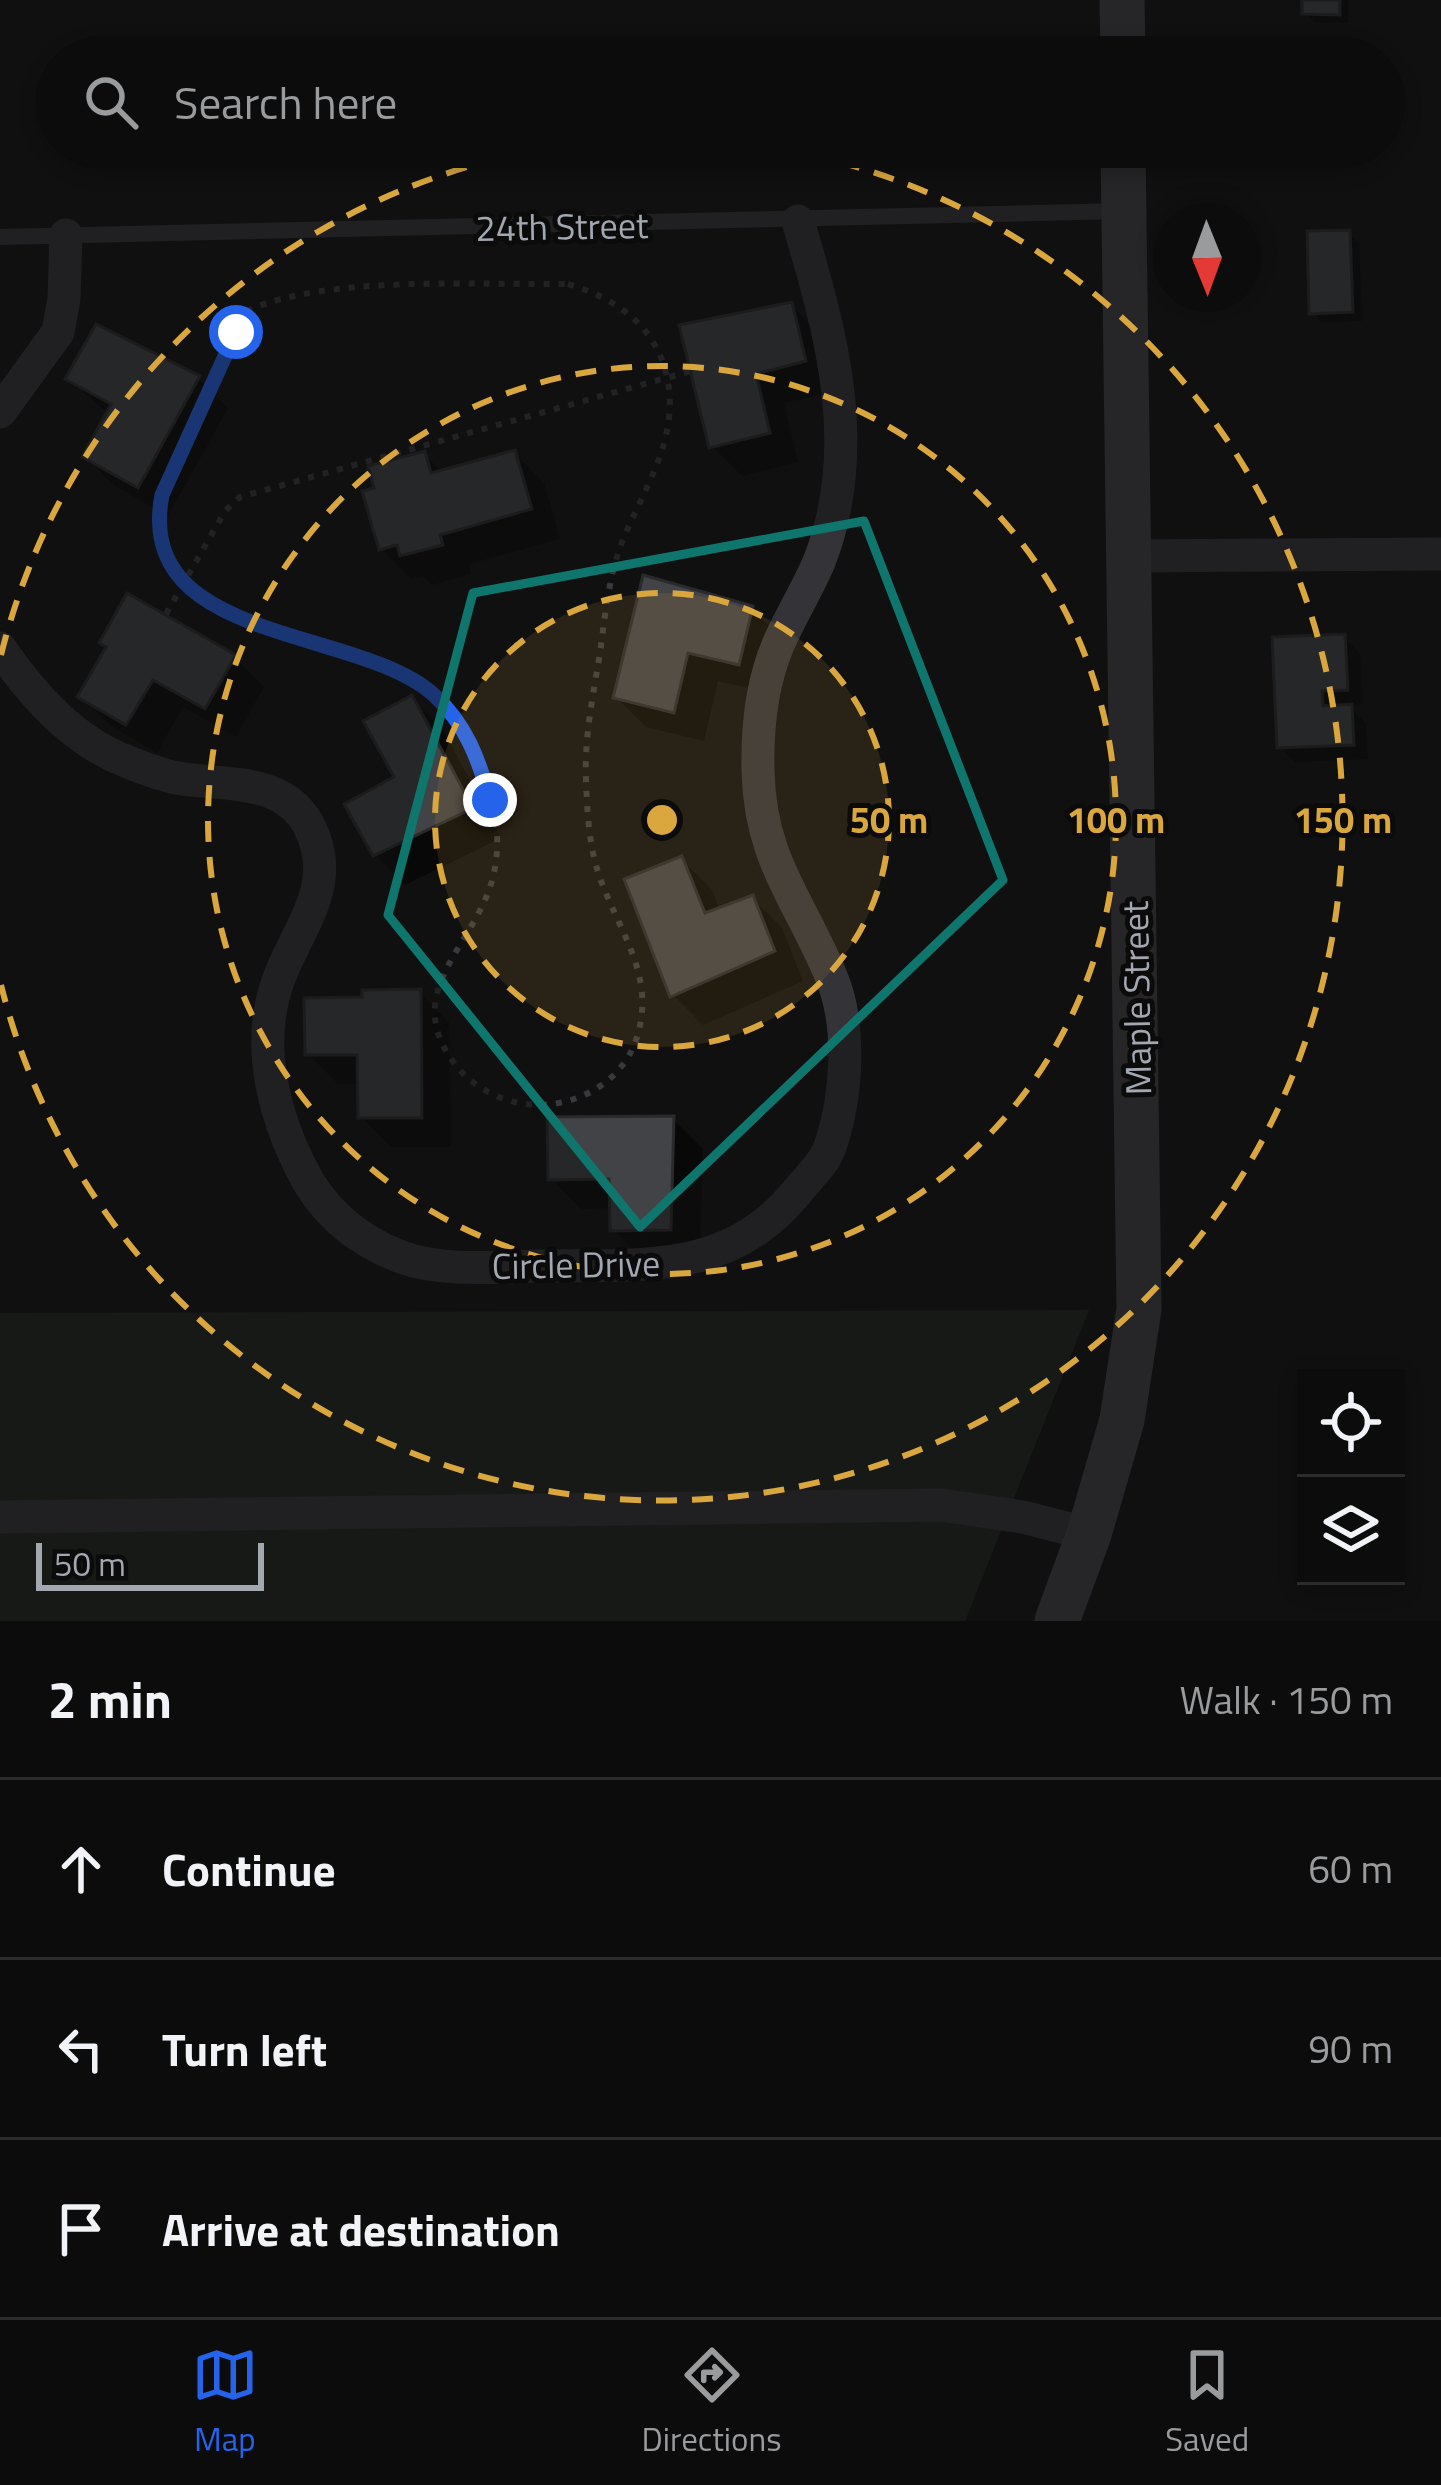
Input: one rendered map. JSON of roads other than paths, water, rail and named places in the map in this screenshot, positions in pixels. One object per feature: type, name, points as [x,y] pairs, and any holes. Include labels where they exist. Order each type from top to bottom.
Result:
[{"type":"main road","points":[[1122,0],[1123,36]]},
{"type":"main road","name":"Maple Street","points":[[1057,1621],[1089,1534],[1122,1420],[1138,1309],[1124,168]]},
{"type":"street","name":"Circle Drive","points":[[0,648],[26,686],[77,734],[123,760],[172,777],[243,784],[283,796],[307,821],[320,856],[319,893],[273,997],[268,1046],[278,1116],[302,1171],[332,1215],[362,1238],[405,1258],[457,1266],[666,1265],[742,1241],[788,1202],[828,1153],[844,1087],[834,981],[779,875],[762,822],[758,768],[761,708],[775,652],[820,559],[835,502],[840,458],[831,333],[798,221]]},
{"type":"street","points":[[0,412],[58,332],[66,235]]},
{"type":"street","points":[[1127,556],[1441,554]]},
{"type":"street","points":[[0,1517],[940,1505],[1023,1517],[1089,1534]]},
{"type":"lane","name":"24th Street","points":[[0,237],[1124,211]]}]
